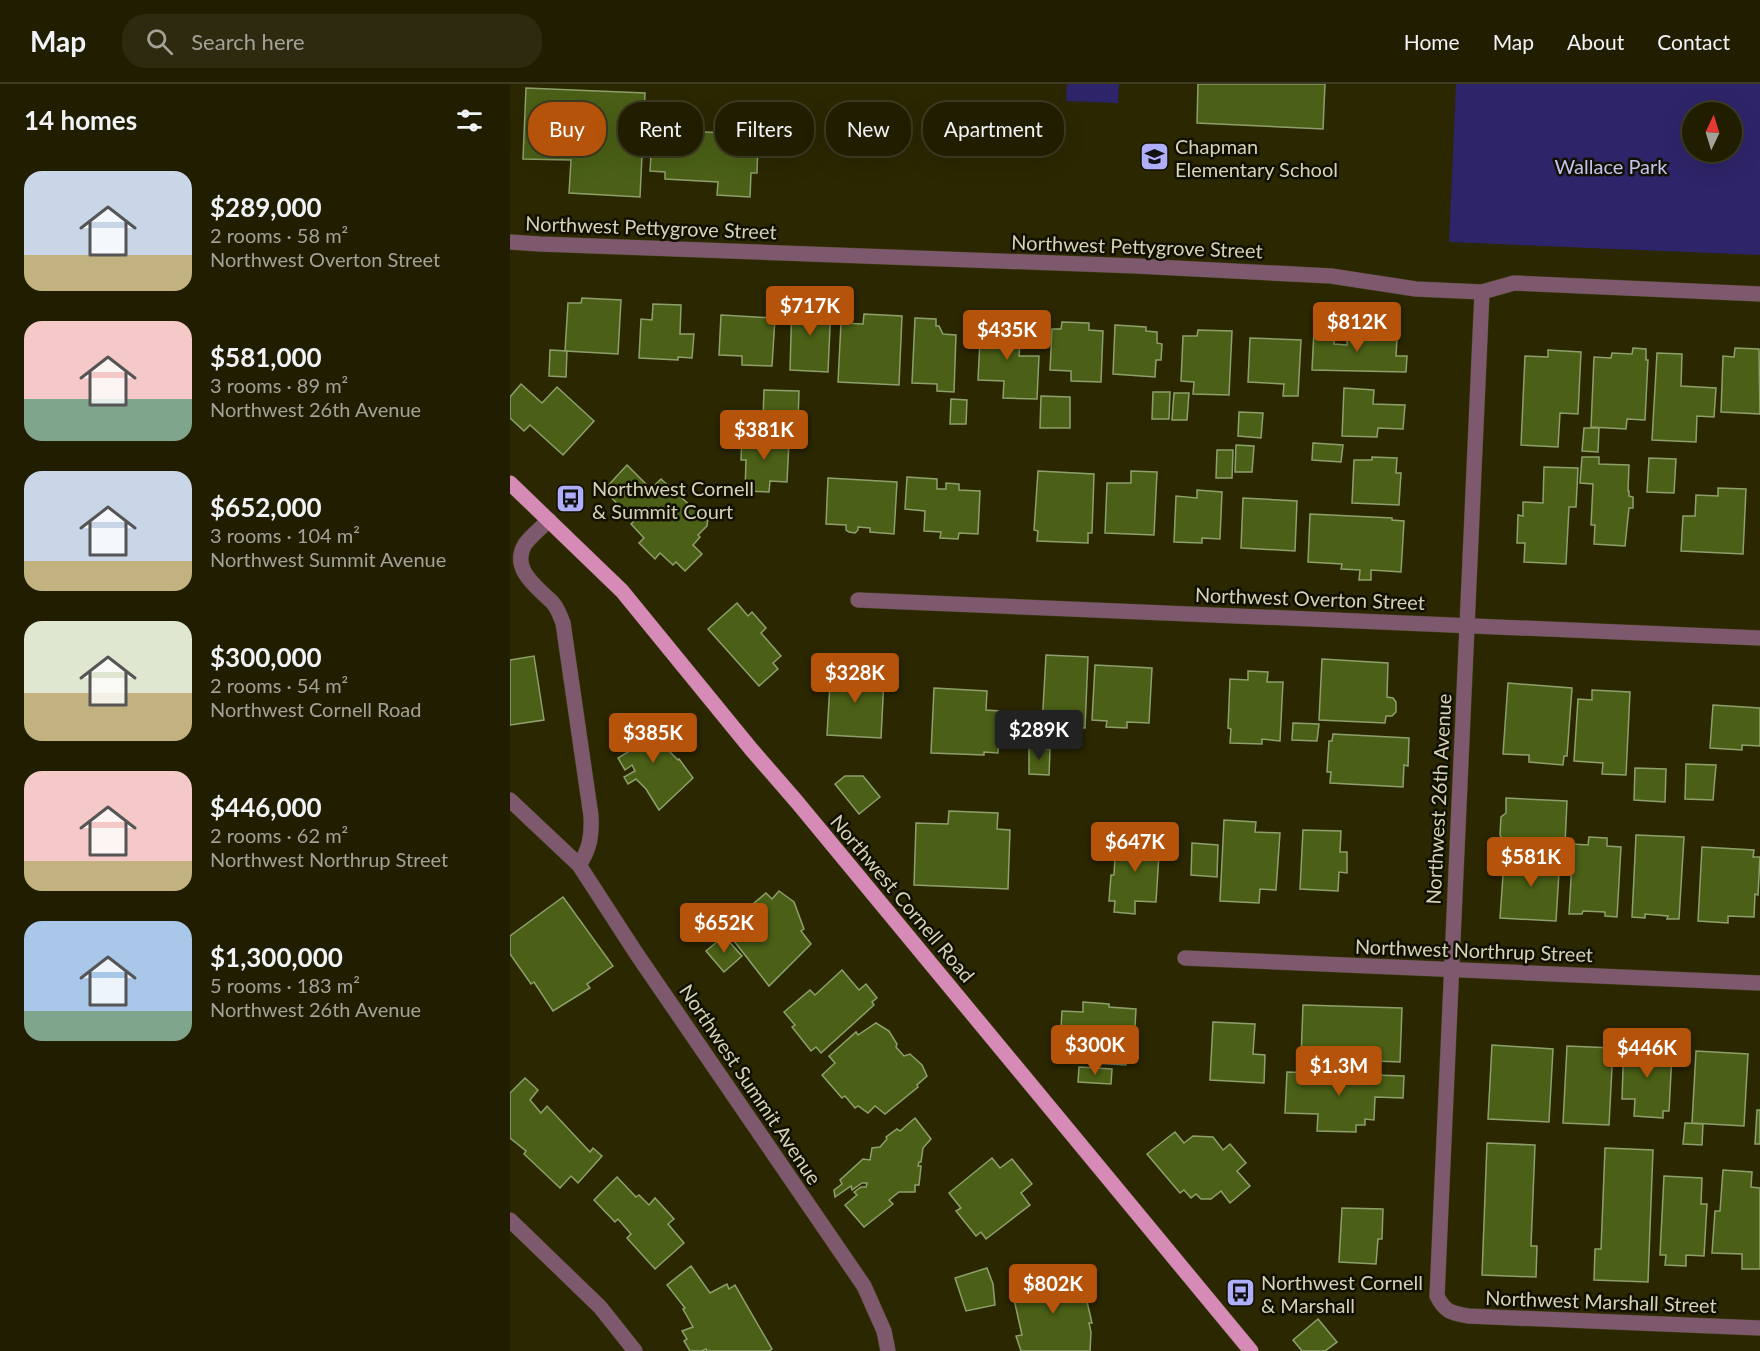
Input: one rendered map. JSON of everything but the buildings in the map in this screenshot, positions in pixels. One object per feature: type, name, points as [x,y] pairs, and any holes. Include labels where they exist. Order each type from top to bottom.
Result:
[{"type":"main road","name":"Northwest Cornell Road","points":[[510,483],[622,591],[1251,1351]]},
{"type":"street","name":"Northwest Pettygrove Street","points":[[510,242],[1331,276],[1416,289],[1482,292],[1514,283],[1760,294]]},
{"type":"street","name":"Northwest 26th Avenue","points":[[1442,1307],[1437,1296],[1437,1284],[1482,292]]},
{"type":"street","points":[[549,520],[524,546],[520,556],[520,567],[527,579],[554,604],[563,623],[591,816],[588,852],[579,865]]},
{"type":"street","name":"Northwest Overton Street","points":[[858,600],[1760,638]]},
{"type":"street","name":"Northwest Summit Avenue","points":[[510,800],[579,865],[636,953],[864,1286],[884,1331],[888,1351]]},
{"type":"street","name":"Northwest Northrup Street","points":[[1185,958],[1760,983]]},
{"type":"street","points":[[510,1220],[600,1307],[635,1351]]},
{"type":"street","name":"Northwest Marshall Street","points":[[1442,1307],[1452,1314],[1468,1316],[1760,1328]]},
{"type":"green space","points":[[1067,84],[1119,84],[1118,103],[1066,101]]},
{"type":"green space","name":"Wallace Park","points":[[1456,84],[1760,84],[1760,255],[1449,242]]},
{"type":"place","name":"Chapman Elementary School","points":[[1154,157]]},
{"type":"place","name":"Northwest Cornell & Summit Court","points":[[571,499]]},
{"type":"place","name":"Northwest Cornell & Marshall","points":[[1240,1293]]}]
